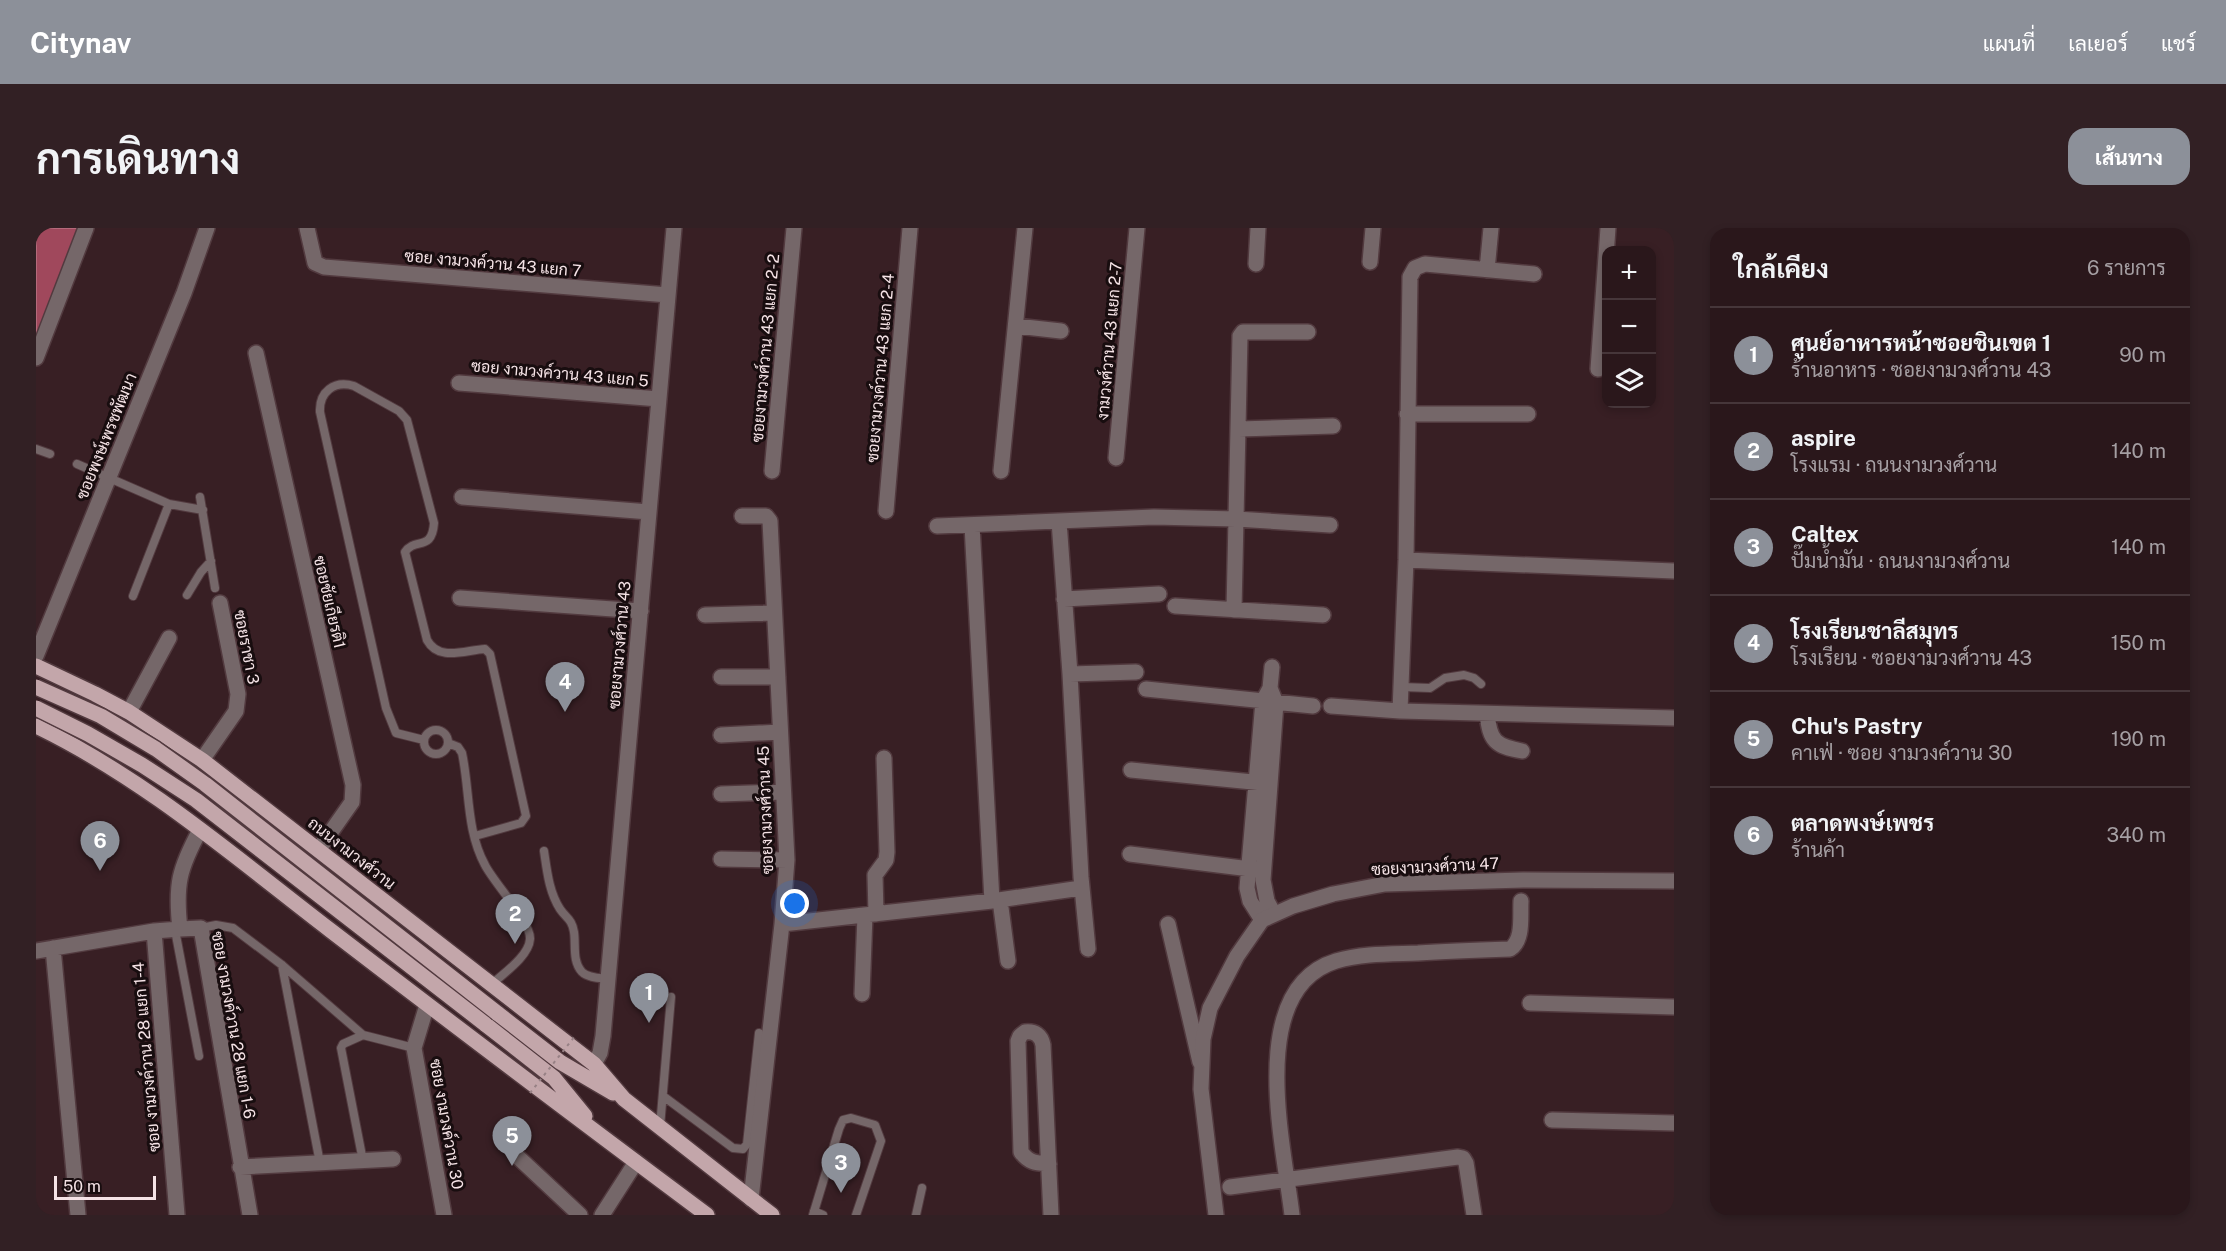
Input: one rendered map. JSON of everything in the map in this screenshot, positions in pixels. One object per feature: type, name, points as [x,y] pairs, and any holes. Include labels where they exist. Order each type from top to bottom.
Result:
[{"type":"main road","name":"ถนนงามวงศ์วาน","points":[[36,666],[129,712],[202,760],[594,1064],[624,1100]]},
{"type":"main road","name":"ถนนงามวงศ์วาน","points":[[36,687],[101,716],[156,749],[205,784],[560,1062],[624,1100],[772,1215]]},
{"type":"main road","points":[[79,746],[66,731],[66,717],[76,700],[95,694]]},
{"type":"main road","points":[[36,708],[133,759],[196,800],[554,1078],[600,1134]]},
{"type":"main road","points":[[36,726],[79,746],[200,830],[702,1213]]},
{"type":"street","points":[[36,358],[86,228]]},
{"type":"street","name":"ซอยพงษ์เพรชพัฒนา","points":[[36,656],[184,293],[207,228]]},
{"type":"street","name":"ซอย งามวงค์วาน 43 แยก 7","points":[[307,228],[315,263],[324,267],[668,295]]},
{"type":"street","name":"ซอยงามวงศ์วาน 43","points":[[594,1064],[602,1044],[674,228]]},
{"type":"street","name":"ซอยงามวงศ์วาน 43 แยก 2-2","points":[[772,471],[794,228]]},
{"type":"street","name":"ซอยงามวงค์วาน 43 แยก 2-4","points":[[886,511],[910,228]]},
{"type":"street","points":[[1001,471],[1025,228]]},
{"type":"street","name":"งามวงศ์วาน 43 แยก 2-7","points":[[1116,458],[1137,228]]},
{"type":"street","points":[[1256,264],[1258,228]]},
{"type":"street","points":[[1370,262],[1373,228]]},
{"type":"street","points":[[1487,270],[1491,228]]},
{"type":"street","points":[[1598,369],[1608,228]]},
{"type":"street","points":[[1400,711],[1406,560],[1410,277],[1414,268],[1425,264],[1534,273]]},
{"type":"street","points":[[1016,326],[1061,331]]},
{"type":"street","points":[[1234,610],[1241,334],[1308,332]]},
{"type":"street","name":"ซอยชัยเกียรติ1","points":[[256,353],[353,785],[352,802],[319,849]]},
{"type":"street","name":"ซอย งามวงค์วาน 43 แยก 5","points":[[459,383],[659,399]]},
{"type":"street","points":[[1407,414],[1528,414]]},
{"type":"street","points":[[1239,429],[1333,426]]},
{"type":"street","points":[[462,497],[649,513]]},
{"type":"street","name":"ซอยงามวงศ์วาน 45","points":[[742,516],[766,516],[770,521],[787,860],[751,1199]]},
{"type":"street","points":[[938,526],[1154,517],[1330,525]]},
{"type":"street","points":[[1059,520],[1082,888],[1088,949]]},
{"type":"street","points":[[972,525],[996,901],[1008,961]]},
{"type":"street","points":[[1406,560],[1674,571]]},
{"type":"street","points":[[1064,599],[1159,594]]},
{"type":"street","name":"ซอยราชา 3","points":[[202,760],[236,711],[238,694],[218,595]]},
{"type":"street","points":[[460,598],[640,611]]},
{"type":"street","points":[[1175,606],[1323,615]]},
{"type":"street","points":[[705,615],[774,613]]},
{"type":"street","points":[[129,712],[169,638]]},
{"type":"street","points":[[1268,917],[1250,902],[1248,869],[1262,783],[1272,667]]},
{"type":"street","points":[[1070,674],[1136,672]]},
{"type":"street","points":[[721,677],[778,677]]},
{"type":"street","points":[[1146,689],[1270,697],[1313,706]]},
{"type":"street","points":[[1331,706],[1400,711],[1674,718]]},
{"type":"street","points":[[1486,714],[1489,732],[1494,740],[1500,746],[1522,751]]},
{"type":"street","points":[[721,735],[780,732]]},
{"type":"street","points":[[862,994],[875,875],[886,860],[887,852],[884,758]]},
{"type":"street","points":[[1131,770],[1262,783]]},
{"type":"street","points":[[1200,1065],[1210,1008],[1237,956],[1268,917],[1264,891],[1262,783]]},
{"type":"street","points":[[721,794],[783,792]]},
{"type":"street","points":[[177,930],[178,880],[186,856],[200,830]]},
{"type":"street","points":[[1130,854],[1264,870]]},
{"type":"street","points":[[721,859],[787,860]]},
{"type":"street","name":"ซอยงามวงศ์วาน 47","points":[[1268,917],[1293,906],[1333,894],[1385,884],[1523,880],[1674,881]]},
{"type":"street","points":[[782,924],[996,901],[1082,888]]},
{"type":"street","points":[[1292,1215],[1279,1118],[1277,1059],[1283,1018],[1292,996],[1311,974],[1335,962],[1373,954],[1510,949],[1516,945],[1519,937],[1521,901]]},
{"type":"street","points":[[1168,924],[1200,1065],[1216,1215]]},
{"type":"street","name":"ซอย งามวงค์วาน 28 แยก 1-6","points":[[36,951],[154,931],[201,928],[250,1215]]},
{"type":"street","name":"ซอย งามวงค์วาน 28 แยก 1-4","points":[[154,931],[177,1215]]},
{"type":"street","points":[[53,948],[78,1215]]},
{"type":"street","points":[[1530,1003],[1674,1006]]},
{"type":"street","name":"ซอย งามวงค์วาน 30","points":[[427,1005],[414,1048],[444,1215]]},
{"type":"street","points":[[1049,1164],[1034,1163],[1027,1160],[1021,1152],[1018,1041],[1020,1035],[1025,1032],[1037,1033],[1042,1038],[1043,1045],[1049,1164],[1051,1215]]},
{"type":"street","points":[[1552,1120],[1674,1123]]},
{"type":"street","points":[[1230,1187],[1458,1157],[1463,1158],[1466,1163],[1474,1215]]},
{"type":"street","points":[[519,1158],[580,1215]]},
{"type":"street","points":[[240,1167],[393,1159]]},
{"type":"street","points":[[602,1215],[636,1162]]},
{"type":"lane","points":[[424,740],[396,733],[386,708],[320,412],[321,398],[331,387],[346,384],[354,386],[399,411],[407,420],[434,523],[431,537],[426,542],[409,548],[405,552],[427,640],[434,649],[443,653],[485,650],[490,654],[526,816],[521,823],[474,836]]},
{"type":"lane","points":[[36,449],[50,454]]},
{"type":"lane","points":[[77,464],[170,504],[203,510]]},
{"type":"lane","points":[[200,497],[218,595]]},
{"type":"lane","points":[[133,596],[170,504]]},
{"type":"lane","points":[[187,595],[201,572],[211,561]]},
{"type":"lane","points":[[1402,687],[1430,687],[1445,678],[1464,675],[1474,678],[1481,684]]},
{"type":"lane","points":[[448,743],[443,752],[435,755],[425,749],[424,740],[429,732],[436,730],[444,733],[448,743],[458,747],[462,753],[474,836],[485,865],[519,913],[530,934],[530,943],[524,953],[492,984]]},
{"type":"lane","points":[[544,851],[547,876],[553,893],[561,910],[570,918],[574,931],[577,964],[588,976],[608,978]]},
{"type":"lane","points":[[201,928],[225,925],[232,928],[282,965],[363,1035],[414,1048]]},
{"type":"lane","points":[[177,930],[199,1056]]},
{"type":"lane","points":[[282,965],[320,1163]]},
{"type":"lane","points":[[660,1128],[670,997]]},
{"type":"lane","points":[[663,1096],[733,1148],[742,1149],[747,1144],[759,1033]]},
{"type":"lane","points":[[363,1035],[343,1044],[341,1048],[363,1161]]},
{"type":"lane","points":[[823,1215],[813,1213],[839,1129],[843,1120],[851,1118],[875,1125],[881,1141],[856,1215]]},
{"type":"lane","points":[[916,1215],[922,1188]]},
{"type":"path","points":[[530,1093],[575,1036]]},
{"type":"shaded area","points":[[36,228],[83,228],[36,350]]},
{"type":"place","name":"โรงเรียนชาลีสมุทร","points":[[565,712]]},
{"type":"place","name":"ตลาดพงษ์เพชร","points":[[100,871]]},
{"type":"place","name":"aspire","points":[[515,944]]},
{"type":"place","name":"ศูนย์อาหารหน้าซอยชินเขต 1","points":[[649,1023]]},
{"type":"place","name":"Chu's Pastry","points":[[512,1166]]},
{"type":"place","name":"Caltex","points":[[841,1193]]}]
